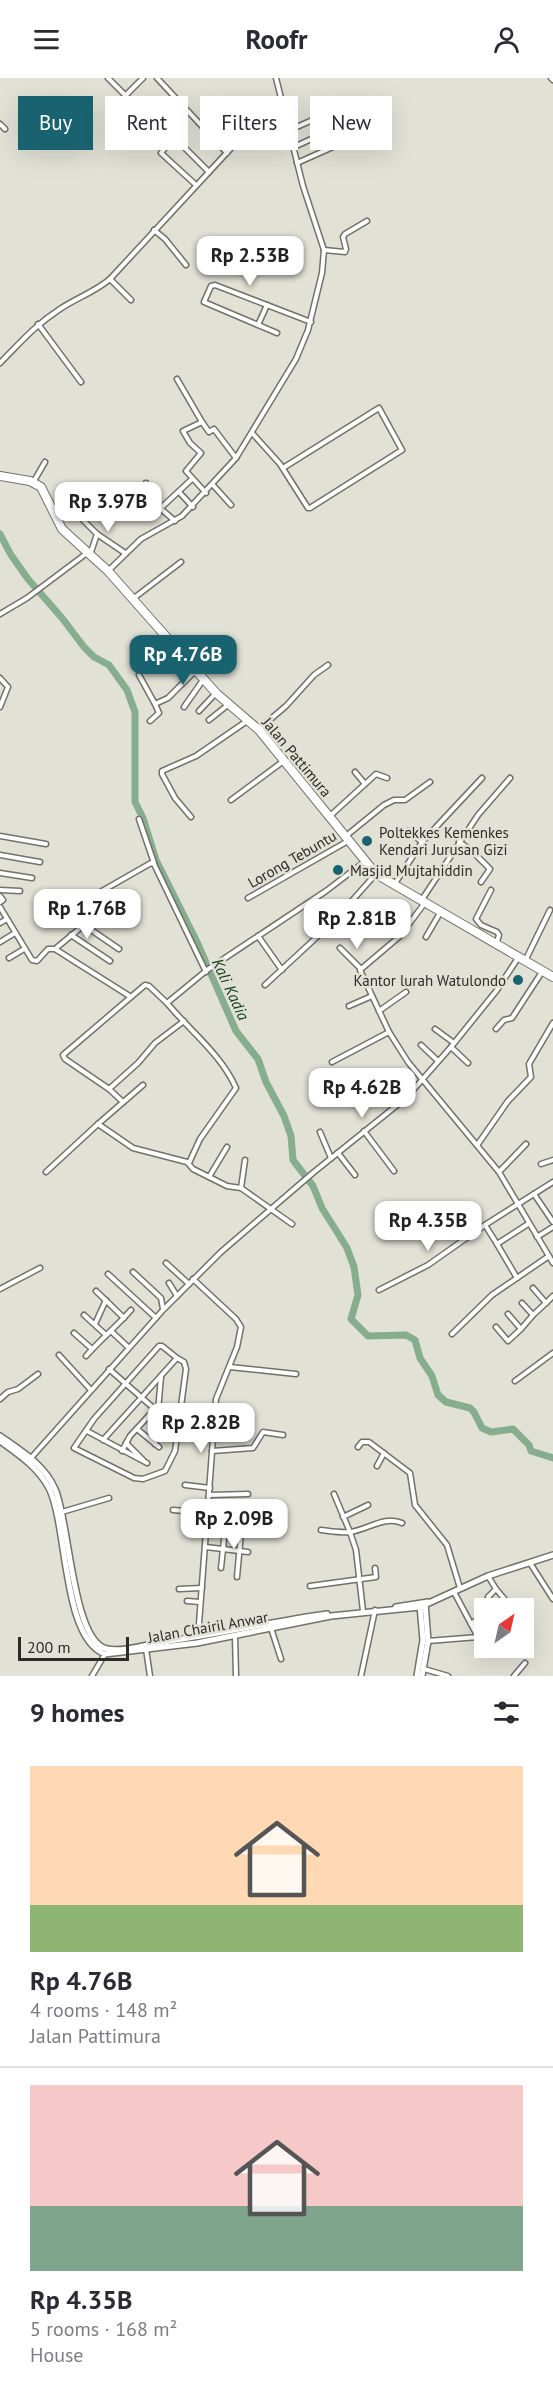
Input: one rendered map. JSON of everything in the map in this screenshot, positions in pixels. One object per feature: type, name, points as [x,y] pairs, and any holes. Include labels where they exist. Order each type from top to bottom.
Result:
[{"type":"highway","points":[[0,476],[33,482]]},
{"type":"highway","name":"Jalan Pattimura","points":[[33,482],[44,490],[50,509],[62,529],[108,571],[203,680],[259,730],[376,874],[553,977]]},
{"type":"main road","name":"Jalan Chairil Anwar","points":[[0,1436],[49,1477],[56,1490],[72,1583],[86,1627],[98,1645],[110,1649],[146,1647]]},
{"type":"main road","name":"Jalan Chairil Anwar","points":[[0,1441],[29,1460],[53,1497],[85,1635],[93,1647],[105,1654],[235,1636],[331,1616],[424,1604],[488,1576],[553,1555]]},
{"type":"main road","points":[[422,1676],[428,1641],[424,1604]]},
{"type":"main road","points":[[417,1676],[423,1640],[424,1604]]},
{"type":"main road","name":"Jalan Chairil Anwar","points":[[198,1640],[270,1622],[375,1611]]},
{"type":"street","points":[[111,79],[126,96],[143,78]]},
{"type":"street","points":[[157,78],[227,153]]},
{"type":"street","points":[[276,78],[281,96]]},
{"type":"street","points":[[0,124],[4,129]]},
{"type":"street","points":[[163,150],[161,153],[196,186]]},
{"type":"street","points":[[187,150],[209,172]]},
{"type":"street","points":[[0,363],[38,324],[110,279],[230,150]]},
{"type":"street","points":[[108,571],[124,553],[141,540],[175,521],[206,493],[253,434],[296,359],[311,322],[322,273],[324,250],[295,150]]},
{"type":"street","points":[[297,163],[326,150]]},
{"type":"street","points":[[324,250],[345,252],[343,237],[345,234],[367,221]]},
{"type":"street","points":[[154,230],[186,265]]},
{"type":"street","points":[[110,279],[131,300]]},
{"type":"street","points":[[277,333],[203,300],[211,286],[215,285],[311,322]]},
{"type":"street","points":[[258,325],[267,305]]},
{"type":"street","points":[[38,324],[81,382]]},
{"type":"street","points":[[177,379],[209,432],[214,429],[236,458]]},
{"type":"street","points":[[253,434],[282,468],[308,508],[402,450],[379,408],[282,468]]},
{"type":"street","points":[[202,422],[183,431],[201,453],[186,471],[206,493]]},
{"type":"street","points":[[33,482],[45,462]]},
{"type":"street","points":[[163,506],[192,479]]},
{"type":"street","points":[[146,483],[144,495],[175,521]]},
{"type":"street","points":[[213,485],[231,505]]},
{"type":"street","points":[[179,492],[193,507]]},
{"type":"street","points":[[83,520],[97,534],[124,553]]},
{"type":"street","points":[[0,614],[89,555],[97,534]]},
{"type":"street","points":[[132,599],[181,562]]},
{"type":"street","points":[[259,730],[286,706],[314,675],[328,665]]},
{"type":"street","points":[[155,704],[168,698],[196,671]]},
{"type":"street","points":[[139,675],[159,713],[150,721]]},
{"type":"street","points":[[0,678],[6,682],[8,687],[0,707]]},
{"type":"street","points":[[184,707],[190,694],[203,680]]},
{"type":"street","points":[[199,711],[216,693]]},
{"type":"street","points":[[209,720],[229,704]]},
{"type":"street","points":[[191,817],[175,798],[162,771],[196,756],[249,720]]},
{"type":"street","points":[[231,800],[285,760]]},
{"type":"street","points":[[355,772],[365,784]]},
{"type":"street","points":[[329,817],[378,774],[387,778]]},
{"type":"street","points":[[394,885],[422,842],[482,778]]},
{"type":"street","points":[[360,968],[400,936],[459,842],[486,805],[510,778]]},
{"type":"street","name":"Lorong Tebuntu","points":[[248,898],[346,839],[384,805],[394,800],[405,800],[430,782]]},
{"type":"street","points":[[139,819],[154,864],[206,971]]},
{"type":"street","points":[[408,831],[422,842]]},
{"type":"street","points":[[0,837],[45,844]]},
{"type":"street","points":[[459,842],[490,868],[481,882]]},
{"type":"street","points":[[0,855],[40,862]]},
{"type":"street","points":[[167,1003],[206,971],[334,885],[364,862]]},
{"type":"street","points":[[95,895],[151,863],[154,864]]},
{"type":"street","points":[[0,873],[32,878]]},
{"type":"street","points":[[265,985],[340,915],[376,874]]},
{"type":"street","points":[[0,890],[20,891]]},
{"type":"street","points":[[491,890],[476,919],[481,925],[497,932],[499,935],[496,945]]},
{"type":"street","points":[[0,896],[3,900],[0,902]]},
{"type":"street","points":[[0,907],[35,962],[48,949],[55,949],[130,997]]},
{"type":"street","points":[[29,1460],[90,1389],[193,1279],[314,1172],[397,1106],[422,1080],[522,960],[550,910]]},
{"type":"street","points":[[426,937],[441,913]]},
{"type":"street","points":[[340,915],[355,929]]},
{"type":"street","points":[[55,949],[92,918]]},
{"type":"street","points":[[0,923],[7,919]]},
{"type":"street","points":[[84,925],[119,949]]},
{"type":"street","points":[[0,942],[15,933]]},
{"type":"street","points":[[71,935],[110,960]]},
{"type":"street","points":[[258,936],[282,970]]},
{"type":"street","points":[[9,958],[24,948]]},
{"type":"street","points":[[340,948],[360,968],[389,1032],[422,1080],[499,1172],[553,1263]]},
{"type":"street","points":[[496,1029],[504,1020],[514,1016],[542,971]]},
{"type":"street","points":[[123,1102],[109,1089],[62,1056],[147,985],[167,1003],[216,1057],[236,1088],[200,1139],[189,1163]]},
{"type":"street","points":[[379,1011],[406,992]]},
{"type":"street","points":[[350,1006],[372,996]]},
{"type":"street","points":[[109,1089],[138,1063],[155,1043],[184,1021]]},
{"type":"street","points":[[477,1144],[508,1101],[531,1077],[529,1064],[553,1023]]},
{"type":"street","points":[[435,1029],[454,1043]]},
{"type":"street","points":[[332,1062],[389,1032]]},
{"type":"street","points":[[421,1045],[438,1061]]},
{"type":"street","points":[[451,1047],[468,1063]]},
{"type":"street","points":[[46,1172],[143,1085]]},
{"type":"street","points":[[98,1124],[133,1148],[189,1163],[193,1169],[209,1177],[231,1187],[242,1188],[292,1224]]},
{"type":"street","points":[[364,1131],[394,1171]]},
{"type":"street","points":[[320,1132],[332,1158]]},
{"type":"street","points":[[499,1172],[526,1144]]},
{"type":"street","points":[[209,1177],[227,1147]]},
{"type":"street","points":[[338,1153],[355,1174]]},
{"type":"street","points":[[242,1188],[245,1160]]},
{"type":"street","points":[[541,1164],[553,1160]]},
{"type":"street","points":[[379,1290],[428,1265],[517,1204],[552,1185]]},
{"type":"street","points":[[534,1194],[553,1222]]},
{"type":"street","points":[[497,1244],[528,1224]]},
{"type":"street","points":[[485,1225],[517,1278]]},
{"type":"street","points":[[537,1237],[553,1227]]},
{"type":"street","points":[[452,1334],[492,1295],[549,1256]]},
{"type":"street","points":[[166,1263],[189,1284]]},
{"type":"street","points":[[0,1289],[40,1268]]},
{"type":"street","points":[[133,1272],[161,1298],[163,1310]]},
{"type":"street","points":[[108,1274],[156,1318]]},
{"type":"street","points":[[193,1279],[236,1319],[241,1327],[237,1347],[230,1367],[220,1384],[216,1399],[198,1640]]},
{"type":"street","points":[[169,1283],[177,1296]]},
{"type":"street","points":[[533,1288],[546,1303]]},
{"type":"street","points":[[96,1291],[124,1317]]},
{"type":"street","points":[[496,1327],[508,1341],[553,1296]]},
{"type":"street","points":[[95,1324],[106,1300]]},
{"type":"street","points":[[522,1303],[533,1315]]},
{"type":"street","points":[[86,1356],[106,1335],[112,1332],[131,1310]]},
{"type":"street","points":[[507,1314],[521,1329]]},
{"type":"street","points":[[84,1315],[106,1335]]},
{"type":"street","points":[[112,1332],[129,1347]]},
{"type":"street","points":[[74,1333],[92,1349]]},
{"type":"street","points":[[160,1346],[184,1362],[186,1369],[177,1423],[176,1451],[163,1472],[143,1479],[132,1477],[74,1448],[94,1419],[126,1384],[160,1346]]},
{"type":"street","points":[[515,1381],[553,1353]]},
{"type":"street","points":[[59,1355],[90,1389]]},
{"type":"street","points":[[103,1440],[177,1358]]},
{"type":"street","points":[[230,1367],[296,1374]]},
{"type":"street","points":[[109,1369],[156,1410],[177,1423]]},
{"type":"street","points":[[0,1399],[38,1374]]},
{"type":"street","points":[[137,1429],[157,1446],[156,1410],[161,1377]]},
{"type":"street","points":[[122,1451],[137,1429],[156,1410]]},
{"type":"street","points":[[87,1431],[147,1463],[126,1443]]},
{"type":"street","points":[[212,1451],[253,1449],[263,1432],[283,1435]]},
{"type":"street","points":[[358,1447],[362,1442],[369,1442],[410,1473],[415,1505],[447,1545],[460,1588]]},
{"type":"street","points":[[377,1466],[384,1453]]},
{"type":"street","points":[[185,1485],[210,1488]]},
{"type":"street","points":[[210,1495],[248,1494]]},
{"type":"street","points":[[334,1494],[358,1558],[363,1611]]},
{"type":"street","points":[[61,1512],[109,1498]]},
{"type":"street","points":[[343,1517],[368,1505]]},
{"type":"street","points":[[208,1506],[263,1513]]},
{"type":"street","points":[[173,1510],[208,1513]]},
{"type":"street","points":[[321,1530],[350,1532],[388,1521],[396,1520],[402,1523]]},
{"type":"street","points":[[221,1568],[225,1530]]},
{"type":"street","points":[[237,1577],[241,1533]]},
{"type":"street","points":[[206,1547],[248,1552]]},
{"type":"street","points":[[530,1563],[553,1599]]},
{"type":"street","points":[[310,1586],[376,1577],[375,1568]]},
{"type":"street","points":[[488,1576],[504,1598]]},
{"type":"street","points":[[179,1589],[202,1587]]},
{"type":"street","points":[[489,1598],[496,1589]]},
{"type":"street","points":[[428,1641],[478,1638],[453,1592]]},
{"type":"street","points":[[187,1601],[200,1602]]},
{"type":"street","points":[[361,1676],[375,1611]]},
{"type":"street","points":[[271,1628],[281,1659]]},
{"type":"street","points":[[235,1636],[236,1676]]},
{"type":"street","points":[[146,1647],[150,1676]]},
{"type":"street","points":[[92,1676],[105,1654]]},
{"type":"street","points":[[514,1676],[525,1663]]},
{"type":"street","points":[[424,1669],[448,1676]]},
{"type":"waterway","name":"Kali Kadia","points":[[0,534],[28,579],[84,647],[94,657],[109,665],[127,690],[135,712],[135,802],[143,818],[156,860],[197,942],[236,1031],[258,1059],[266,1082],[284,1116],[291,1136],[293,1160],[313,1186],[322,1208],[347,1248],[354,1267],[358,1295],[351,1319],[368,1336],[406,1335],[415,1340],[420,1358],[432,1376],[438,1395],[446,1402],[470,1408],[482,1428],[491,1432],[513,1429],[529,1445],[531,1451],[553,1458]]},
{"type":"place","name":"Poltekkes Kemenkes Kendari Jurusan Gizi","points":[[367,841]]},
{"type":"place","name":"Masjid Mujtahiddin","points":[[338,870]]},
{"type":"place","name":"Kantor lurah Watulondo","points":[[518,980]]}]
